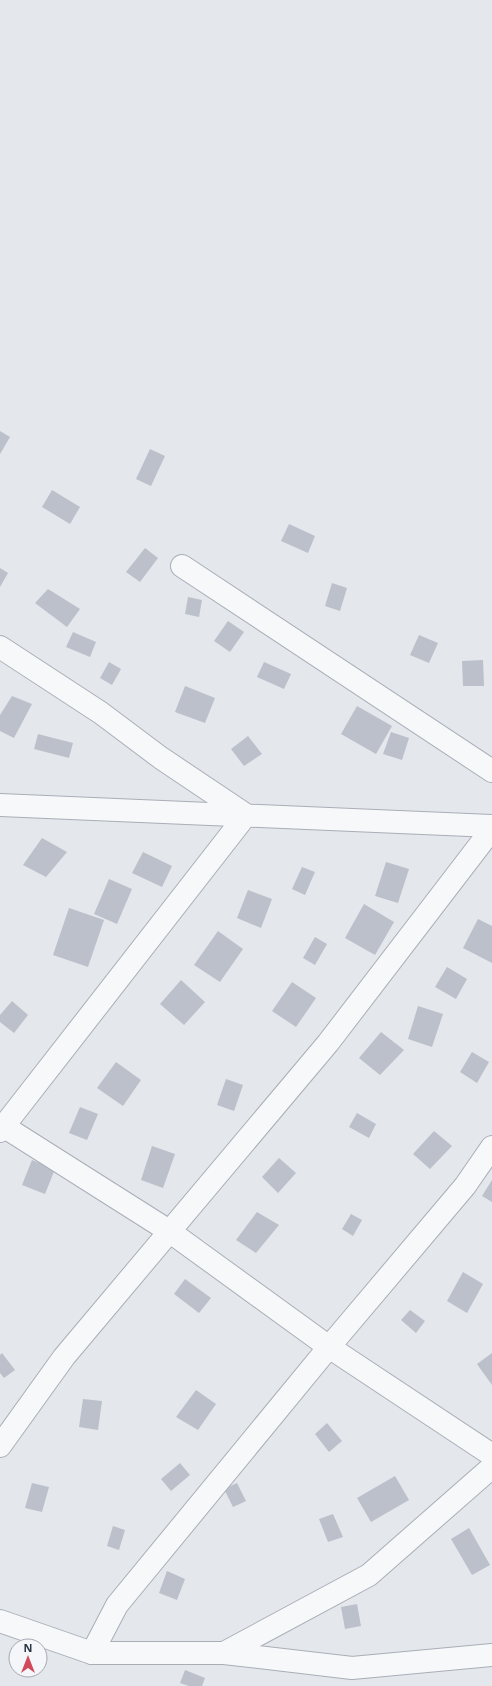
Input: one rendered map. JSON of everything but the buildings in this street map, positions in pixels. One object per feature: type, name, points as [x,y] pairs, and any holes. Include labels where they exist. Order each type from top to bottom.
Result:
[{"type":"street","points":[[182,566],[492,771]]},
{"type":"street","points":[[0,647],[102,713],[161,758],[246,815]]},
{"type":"street","points":[[0,804],[492,828]]},
{"type":"street","points":[[246,815],[1,1127],[169,1231],[329,1347],[492,1455]]},
{"type":"street","points":[[0,1446],[64,1356],[328,1043],[492,828]]},
{"type":"street","points":[[92,1653],[117,1605],[329,1347],[465,1186],[492,1147]]},
{"type":"street","points":[[224,1653],[369,1575],[492,1466]]},
{"type":"street","points":[[0,1621],[92,1653],[224,1653],[352,1668],[492,1655]]}]
